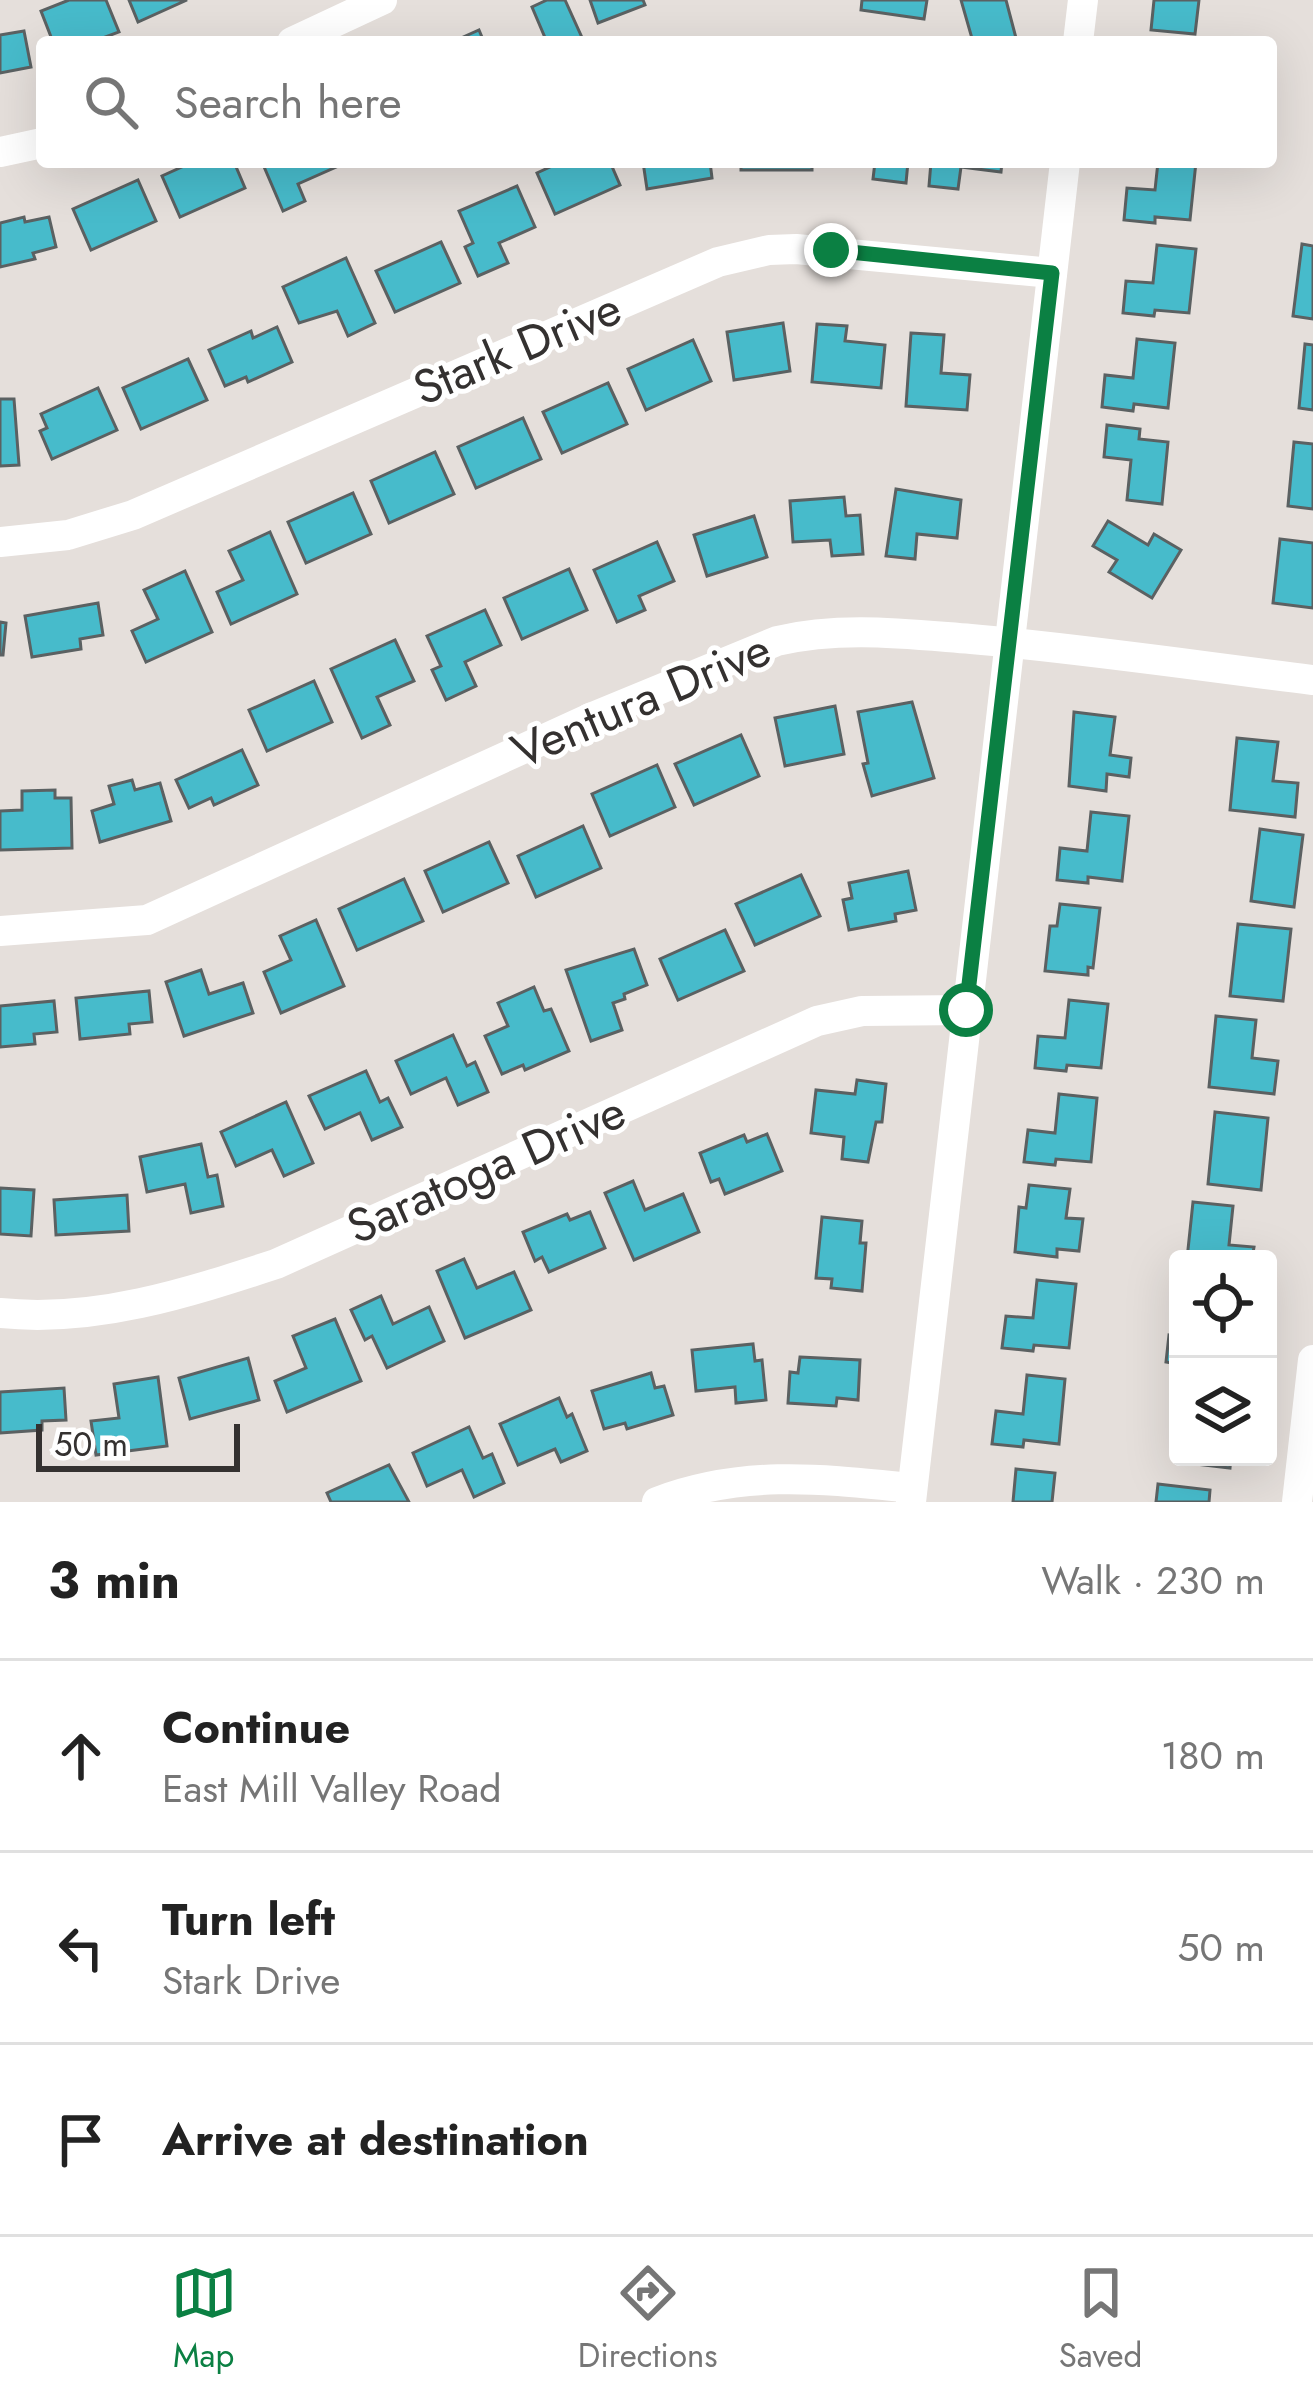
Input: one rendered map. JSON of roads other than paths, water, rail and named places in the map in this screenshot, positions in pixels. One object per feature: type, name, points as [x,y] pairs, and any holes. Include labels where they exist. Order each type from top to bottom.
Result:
[{"type":"street","points":[[305,36],[382,0]]},
{"type":"street","points":[[1079,36],[1082,0]]},
{"type":"street","points":[[0,152],[36,143]]},
{"type":"street","points":[[657,1502],[704,1486],[774,1477],[911,1495],[1063,168]]},
{"type":"street","name":"Stark Drive","points":[[0,542],[68,535],[133,515],[718,262],[796,248],[1052,273]]},
{"type":"street","name":"Ventura Drive","points":[[0,931],[147,920],[595,716],[777,640],[805,634],[874,631],[1010,642],[1313,680]]},
{"type":"street","name":"Saratoga Drive","points":[[0,1313],[102,1311],[188,1293],[276,1264],[817,1021],[862,1011],[966,1010]]},
{"type":"street","points":[[1297,1502],[1313,1360]]}]
